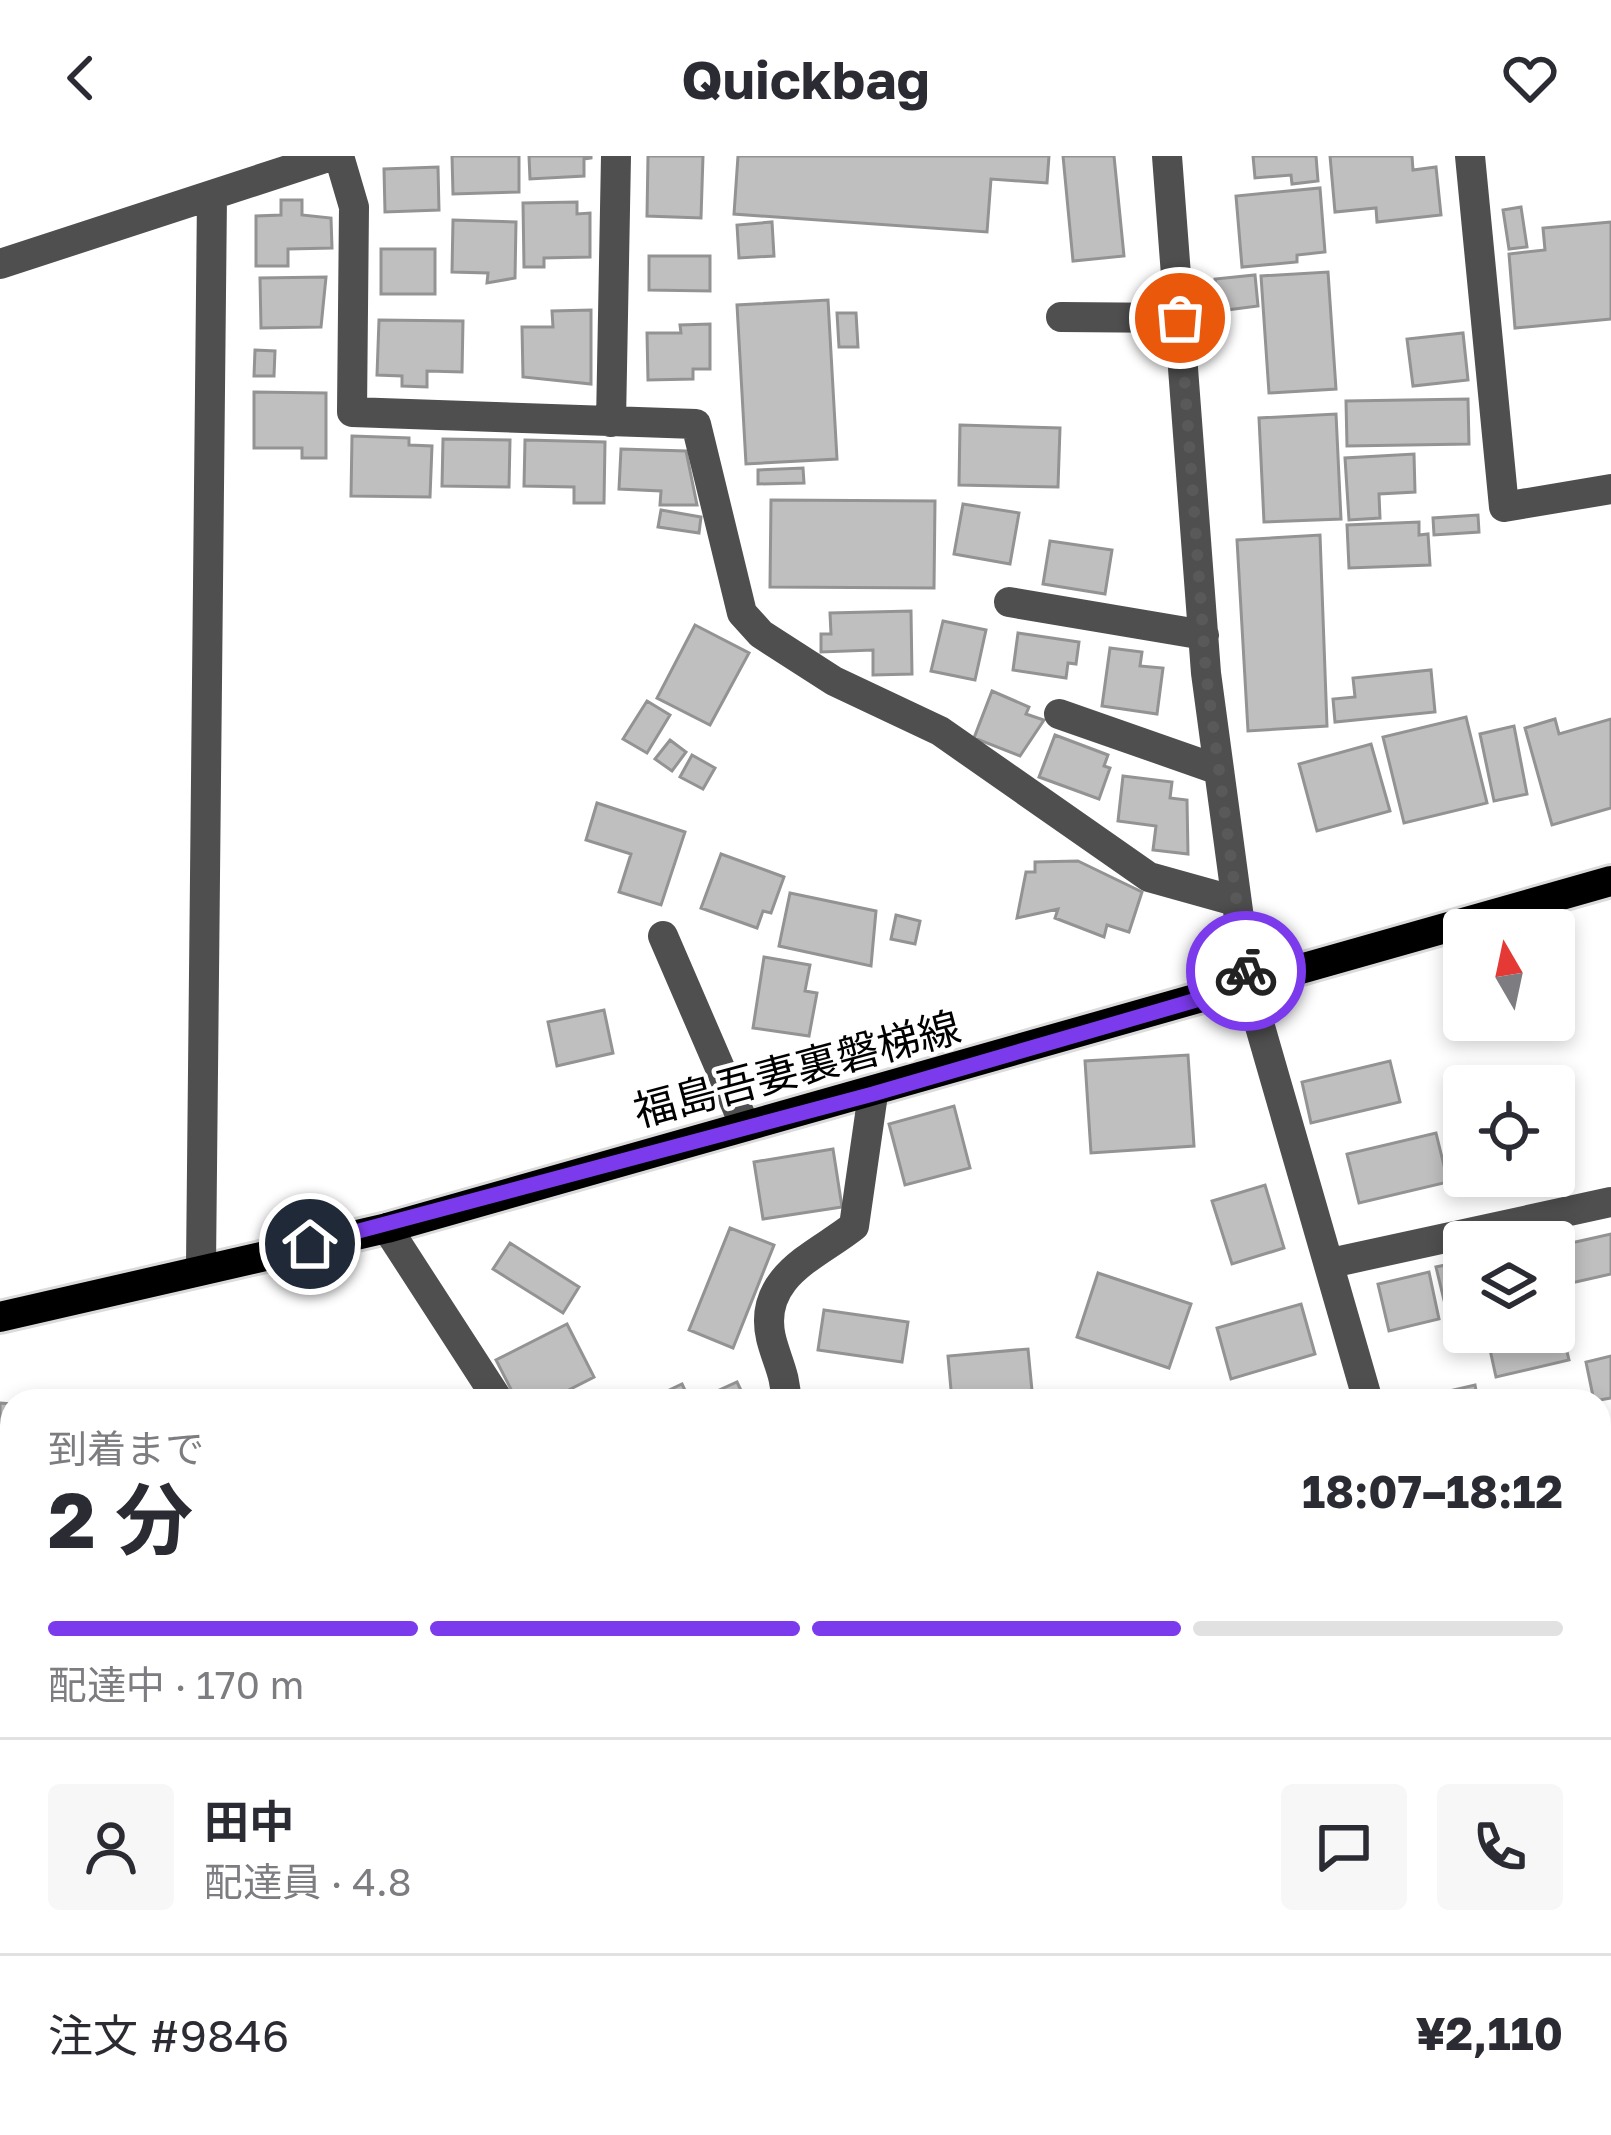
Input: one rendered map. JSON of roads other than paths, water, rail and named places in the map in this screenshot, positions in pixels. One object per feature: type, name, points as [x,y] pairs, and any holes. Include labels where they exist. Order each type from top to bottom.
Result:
[{"type":"main road","name":"福島吾妻裏磐梯線","points":[[0,1317],[201,1267],[387,1228],[873,1094],[1611,881]]},
{"type":"street","points":[[0,264],[335,156],[354,207],[352,412],[696,424],[742,614],[761,634],[834,681],[940,731],[1149,877],[1235,901]]},
{"type":"street","points":[[611,422],[616,156]]},
{"type":"street","points":[[1167,156],[1204,635],[1248,985],[1365,1389]]},
{"type":"street","points":[[1470,156],[1504,507],[1611,489]]},
{"type":"street","points":[[201,1267],[212,196]]},
{"type":"street","points":[[1061,317],[1180,318]]},
{"type":"street","points":[[1009,602],[1204,635]]},
{"type":"street","points":[[1059,714],[1219,770]]},
{"type":"street","points":[[663,936],[746,1126]]},
{"type":"street","points":[[786,1389],[786,1370],[771,1337],[771,1308],[788,1273],[806,1255],[831,1245],[854,1226],[873,1094]]},
{"type":"street","points":[[1331,1263],[1611,1202]]},
{"type":"street","points":[[387,1228],[492,1389]]}]
